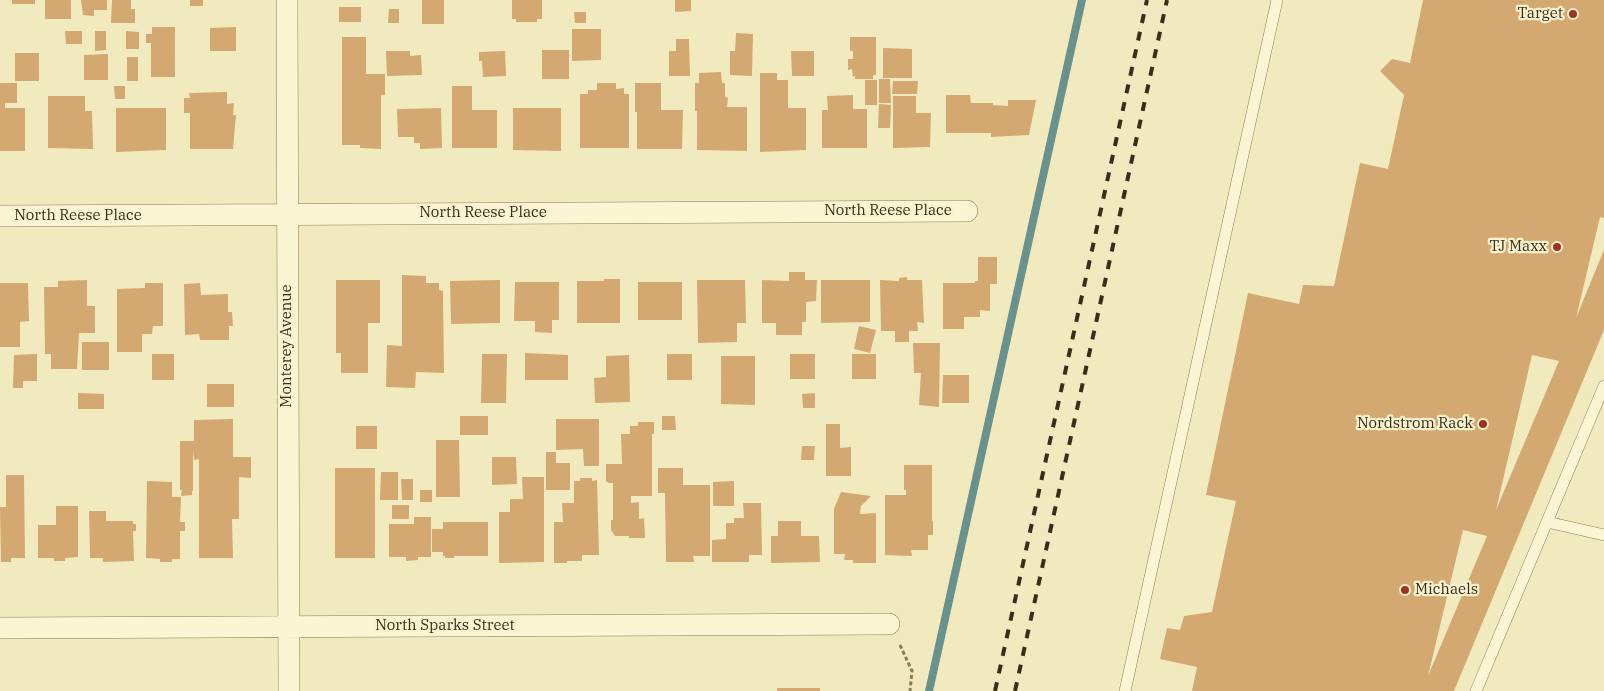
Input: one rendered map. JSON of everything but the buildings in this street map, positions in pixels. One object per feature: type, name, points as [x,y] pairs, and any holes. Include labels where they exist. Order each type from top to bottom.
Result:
[{"type":"street","name":"Monterey Avenue","points":[[287,0],[289,691]]},
{"type":"street","name":"North Reese Place","points":[[0,216],[967,211]]},
{"type":"street","name":"North Sparks Street","points":[[0,628],[890,624]]},
{"type":"lane","points":[[1125,691],[1277,0]]},
{"type":"lane","points":[[1476,691],[1604,386]]},
{"type":"lane","points":[[1547,522],[1604,535]]},
{"type":"path","points":[[890,624],[912,671],[910,691]]},
{"type":"waterway","points":[[929,691],[1082,0]]},
{"type":"railway","points":[[995,691],[1147,0]]},
{"type":"railway","points":[[1015,691],[1167,0]]},
{"type":"place","name":"Target","points":[[1573,14]]},
{"type":"place","name":"TJ Maxx","points":[[1557,247]]},
{"type":"place","name":"Nordstrom Rack","points":[[1483,424]]},
{"type":"place","name":"Michaels","points":[[1405,590]]}]
